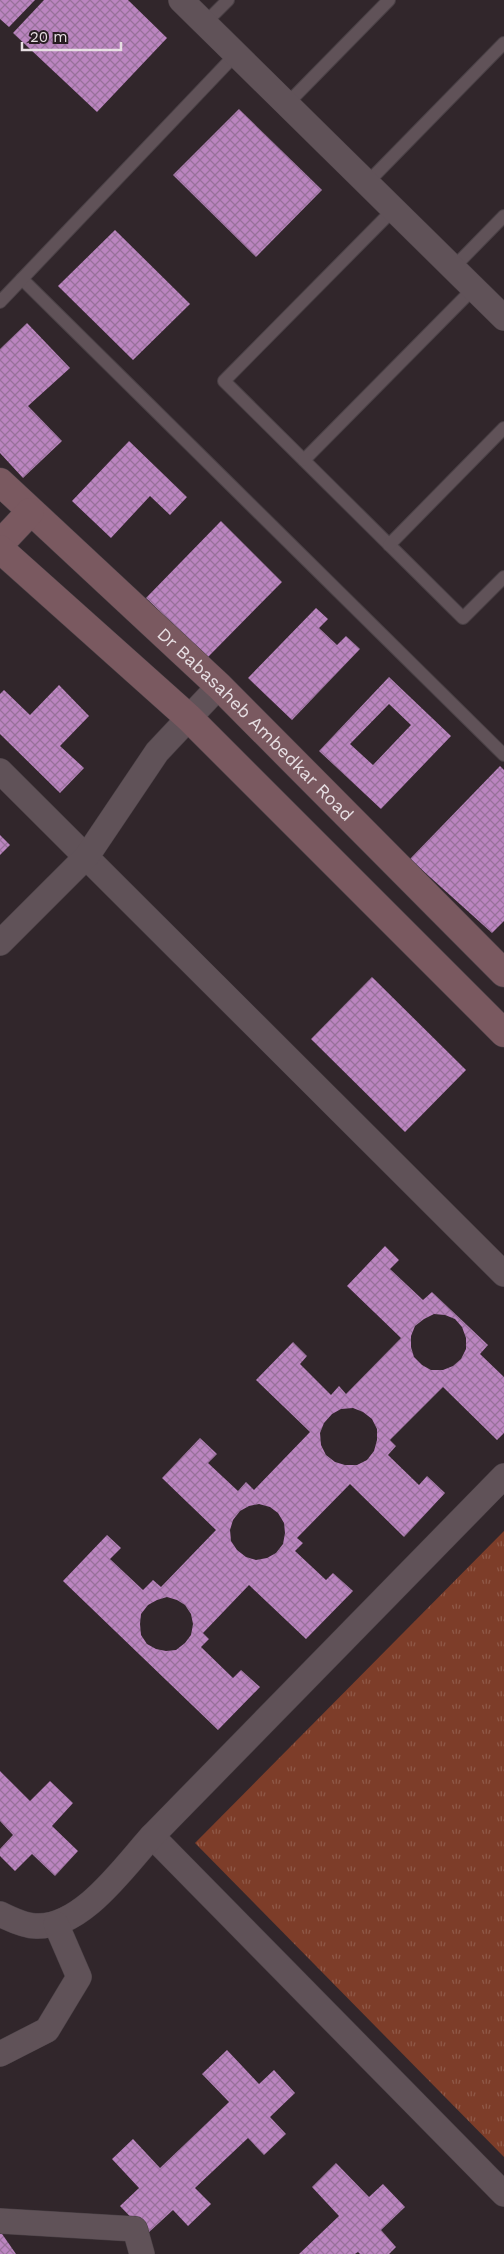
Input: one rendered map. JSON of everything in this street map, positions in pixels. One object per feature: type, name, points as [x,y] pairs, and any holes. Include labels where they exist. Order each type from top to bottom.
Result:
[{"type":"main road","name":"Dr Babasaheb Ambedkar Road","points":[[0,482],[30,512],[220,686],[504,973]]},
{"type":"main road","points":[[0,544],[30,512]]},
{"type":"main road","points":[[0,549],[189,718],[504,1033]]},
{"type":"street","points":[[181,0],[504,318]]},
{"type":"street","points":[[0,943],[87,856],[157,752],[220,686]]},
{"type":"street","points":[[0,771],[504,1274]]},
{"type":"street","points":[[0,1914],[35,1926],[56,1924],[80,1911],[102,1892],[152,1836],[504,1476]]},
{"type":"street","points":[[152,1836],[504,2194]]},
{"type":"street","points":[[0,2054],[47,2030],[79,1977],[56,1924]]},
{"type":"street","points":[[0,2221],[135,2229],[142,2254]]},
{"type":"lane","points":[[205,23],[228,0]]},
{"type":"lane","points":[[287,104],[389,0]]},
{"type":"lane","points":[[367,183],[504,43]]},
{"type":"lane","points":[[0,302],[236,54]]},
{"type":"lane","points":[[393,210],[224,382],[463,618],[504,577]]},
{"type":"lane","points":[[453,268],[504,216]]},
{"type":"lane","points":[[22,279],[504,755]]},
{"type":"lane","points":[[304,460],[474,288]]},
{"type":"lane","points":[[389,544],[504,428]]},
{"type":"green space","points":[[504,1531],[504,2157],[195,1843]]},
{"type":"building","points":[[0,0],[35,0],[9,27],[0,19]]},
{"type":"building","points":[[44,0],[128,0],[167,38],[97,112],[13,33]]},
{"type":"building","points":[[239,109],[322,190],[256,257],[173,175]]},
{"type":"building","points":[[115,230],[190,304],[133,360],[58,286]]},
{"type":"building","points":[[27,323],[70,368],[28,406],[62,441],[23,478],[0,453],[0,349]]},
{"type":"building","points":[[129,441],[187,497],[170,515],[150,496],[111,538],[72,501]]},
{"type":"building","points":[[221,521],[282,582],[207,658],[146,598]]},
{"type":"building","points":[[316,608],[328,619],[319,628],[337,645],[346,636],[360,649],[292,720],[248,678]]},
{"type":"building","points":[[389,677],[451,736],[381,809],[319,751]],"holes":[[[389,704],[411,725],[373,765],[350,744]]]},
{"type":"building","points":[[59,685],[89,716],[60,746],[84,768],[60,793],[0,734],[0,694],[4,690],[30,715]]},
{"type":"building","points":[[500,766],[504,770],[504,921],[492,933],[410,859]]},
{"type":"building","points":[[0,835],[10,845],[0,855]]},
{"type":"building","points":[[372,977],[466,1070],[405,1132],[311,1039]]},
{"type":"building","points":[[385,1246],[399,1260],[390,1269],[423,1300],[432,1292],[488,1345],[480,1354],[504,1377],[504,1433],[497,1440],[443,1387],[390,1440],[396,1446],[388,1455],[419,1485],[427,1476],[445,1493],[404,1537],[350,1484],[297,1538],[303,1543],[295,1551],[326,1580],[333,1573],[353,1591],[306,1639],[249,1585],[203,1633],[209,1639],[201,1647],[233,1678],[241,1670],[260,1687],[218,1730],[63,1581],[107,1535],[121,1548],[110,1559],[143,1590],[153,1580],[161,1587],[216,1530],[162,1478],[200,1438],[217,1454],[208,1463],[238,1491],[246,1482],[254,1490],[310,1432],[256,1380],[293,1342],[307,1356],[300,1364],[331,1395],[339,1386],[346,1394],[401,1338],[347,1286]],"holes":[[[434,1314],[445,1315],[455,1319],[462,1327],[466,1338],[466,1349],[461,1359],[453,1366],[443,1370],[431,1370],[414,1357],[411,1347],[411,1336],[415,1326]],[[353,1408],[363,1412],[372,1419],[377,1429],[374,1451],[367,1460],[357,1465],[345,1465],[335,1462],[326,1455],[321,1445],[320,1433],[324,1423],[332,1414],[341,1409]],[[259,1504],[270,1507],[278,1513],[284,1523],[283,1544],[276,1553],[267,1558],[256,1560],[246,1557],[237,1550],[231,1541],[230,1530],[233,1520],[240,1511],[249,1506]],[[167,1597],[177,1600],[185,1605],[191,1614],[193,1624],[191,1635],[176,1650],[156,1649],[147,1644],[141,1635],[141,1614],[148,1605]]]},
{"type":"building","points":[[0,1771],[30,1801],[50,1781],[73,1803],[52,1826],[78,1851],[55,1876],[32,1854],[15,1871],[0,1856],[0,1849],[13,1835],[0,1821]]},
{"type":"building","points":[[227,2050],[259,2084],[274,2070],[295,2093],[270,2117],[286,2134],[264,2155],[248,2138],[195,2188],[211,2204],[188,2226],[173,2210],[147,2234],[120,2206],[139,2188],[112,2159],[133,2139],[160,2168],[229,2102],[202,2074]]},
{"type":"building","points":[[336,2163],[369,2197],[383,2184],[405,2207],[381,2230],[396,2247],[389,2254],[360,2254],[358,2252],[355,2254],[299,2254],[339,2216],[312,2187]]},
{"type":"building","points":[[0,2231],[16,2254],[0,2254]]}]
